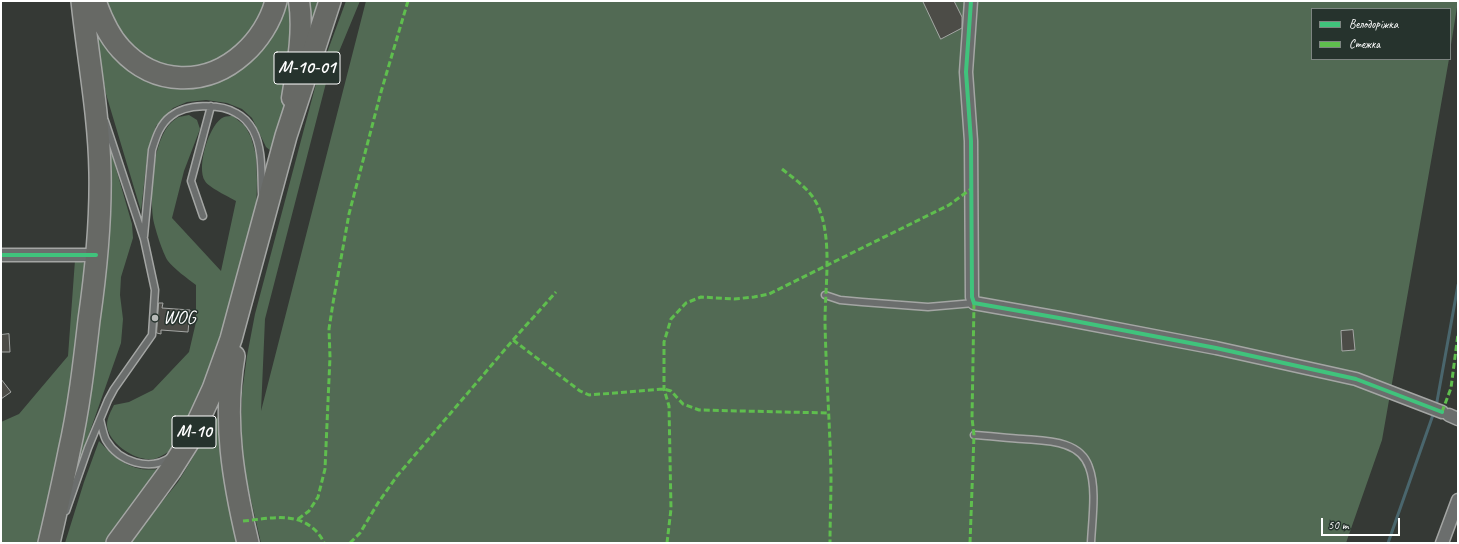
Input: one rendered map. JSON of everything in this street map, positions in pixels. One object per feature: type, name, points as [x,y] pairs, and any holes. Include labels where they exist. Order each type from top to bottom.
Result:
[{"type":"highway","points":[[54,536],[82,380],[99,217],[100,172],[94,95],[82,1]]},
{"type":"highway","points":[[95,1],[102,20],[110,34],[120,48],[134,61],[154,72],[170,77],[189,78],[214,73],[233,62],[249,49],[271,18],[276,1]]},
{"type":"highway","name":"М-10-01","points":[[286,136],[330,1]]},
{"type":"highway","name":"М-10","points":[[117,543],[170,471],[189,441],[202,416],[232,339],[286,136]]},
{"type":"highway","points":[[241,305],[241,317],[230,393],[229,433],[233,469],[248,543]]},
{"type":"main road","name":"М-10","points":[[286,136],[298,51],[300,25],[299,1]]},
{"type":"street","points":[[971,1],[966,72],[970,141],[972,297],[974,303],[1216,348],[1356,379],[1450,415]]},
{"type":"street","points":[[1,255],[96,255]]},
{"type":"street","points":[[1442,543],[1458,500]]},
{"type":"lane","points":[[64,518],[88,448],[114,389],[152,336],[155,290],[144,239],[108,128],[94,95]]},
{"type":"lane","points":[[144,239],[152,150],[161,126],[171,115],[182,110],[211,106],[235,112],[252,128],[257,140],[260,156],[263,222]]},
{"type":"lane","points":[[203,216],[191,181],[211,106]]},
{"type":"lane","points":[[825,295],[840,300],[928,307],[974,303]]},
{"type":"lane","points":[[100,420],[103,434],[107,441],[120,455],[136,463],[148,465],[168,459],[177,453],[189,441]]},
{"type":"lane","points":[[974,435],[1057,442],[1072,448],[1083,455],[1090,468],[1092,476],[1091,543]]},
{"type":"lane","points":[[53,543],[54,536]]},
{"type":"green space","points":[[105,1],[273,1],[265,20],[214,67],[174,71],[144,57],[131,45],[115,26]]},
{"type":"green space","points":[[286,1],[291,1],[293,10],[288,94],[276,148],[271,151],[266,147],[252,118],[242,109],[227,103],[206,100],[187,102],[173,108],[156,126],[148,149],[141,211],[106,94],[96,41],[99,36],[102,36],[139,76],[163,87],[190,86],[248,63],[270,39],[284,12]]},
{"type":"green space","points":[[310,1],[325,1],[310,42]]},
{"type":"green space","points":[[346,1],[360,1],[326,83],[265,319],[261,411],[366,1],[1458,1],[1451,45],[1451,8],[1311,8],[1311,60],[1449,60],[1382,440],[1346,543],[261,543],[245,474],[241,428],[242,393],[255,314],[317,80]]},
{"type":"green space","points":[[189,115],[197,120],[200,129],[184,171],[172,218],[221,271],[236,201],[214,189],[205,181],[202,166],[206,146],[213,128],[224,117],[233,116],[245,126],[251,137],[256,155],[256,223],[223,348],[176,446],[160,457],[147,459],[132,455],[118,445],[112,439],[107,422],[114,405],[129,402],[153,390],[189,352],[196,322],[196,285],[173,267],[166,257],[159,240],[153,218],[152,193],[154,164],[162,136],[169,125],[177,118]]},
{"type":"green space","points":[[108,141],[132,224],[133,238],[121,277],[120,295],[123,319],[121,343],[76,471],[108,253],[111,194]]},
{"type":"green space","points":[[75,260],[85,263],[89,269],[77,365],[43,543],[1,543],[1,422],[19,414],[68,356]]},
{"type":"green space","points":[[221,411],[241,543],[129,543],[178,482]]},
{"type":"green space","points":[[99,441],[106,449],[128,465],[145,469],[166,468],[108,543],[65,543],[84,482]]},
{"type":"building","points":[[923,1],[954,1],[962,17],[962,28],[941,39]]},
{"type":"building","points":[[159,303],[163,303],[162,308],[190,310],[188,332],[161,330],[161,334],[157,333]]},
{"type":"building","points":[[1353,330],[1355,350],[1342,351],[1341,331]]},
{"type":"building","points":[[9,334],[10,352],[1,352],[1,335]]},
{"type":"building","points":[[1,379],[11,392],[1,399]]},
{"type":"waterway","points":[[1436,407],[1458,285]]},
{"type":"waterway","points":[[1388,543],[1434,412]]},
{"type":"marked path","points":[[298,519],[309,511],[318,497],[325,469],[330,357],[329,329],[333,303],[349,214],[381,92],[408,1]]},
{"type":"marked path","points":[[782,169],[804,187],[817,204],[824,224],[826,237],[827,266],[825,322],[831,476],[830,543]]},
{"type":"marked path","points":[[667,543],[671,509],[669,406],[664,389],[664,342],[671,319],[686,303],[701,297],[734,299],[769,294],[949,205],[971,189]]},
{"type":"marked path","points":[[513,340],[556,292]]},
{"type":"marked path","points":[[970,543],[974,435],[972,418],[974,303]]},
{"type":"marked path","points":[[1442,412],[1451,388],[1458,334]]},
{"type":"marked path","points":[[350,543],[360,533],[378,503],[397,476],[513,340],[580,391],[589,395],[664,389],[671,391],[683,404],[699,410],[828,413]]},
{"type":"marked path","points":[[243,521],[271,518],[290,518],[299,520],[315,530],[324,543]]},
{"type":"cycle path","points":[[971,1],[966,72],[971,141],[972,297],[974,303],[1216,348],[1356,379],[1442,412]]},
{"type":"cycle path","points":[[1,255],[96,255]]},
{"type":"place","name":"WOG","points":[[155,318]]}]
